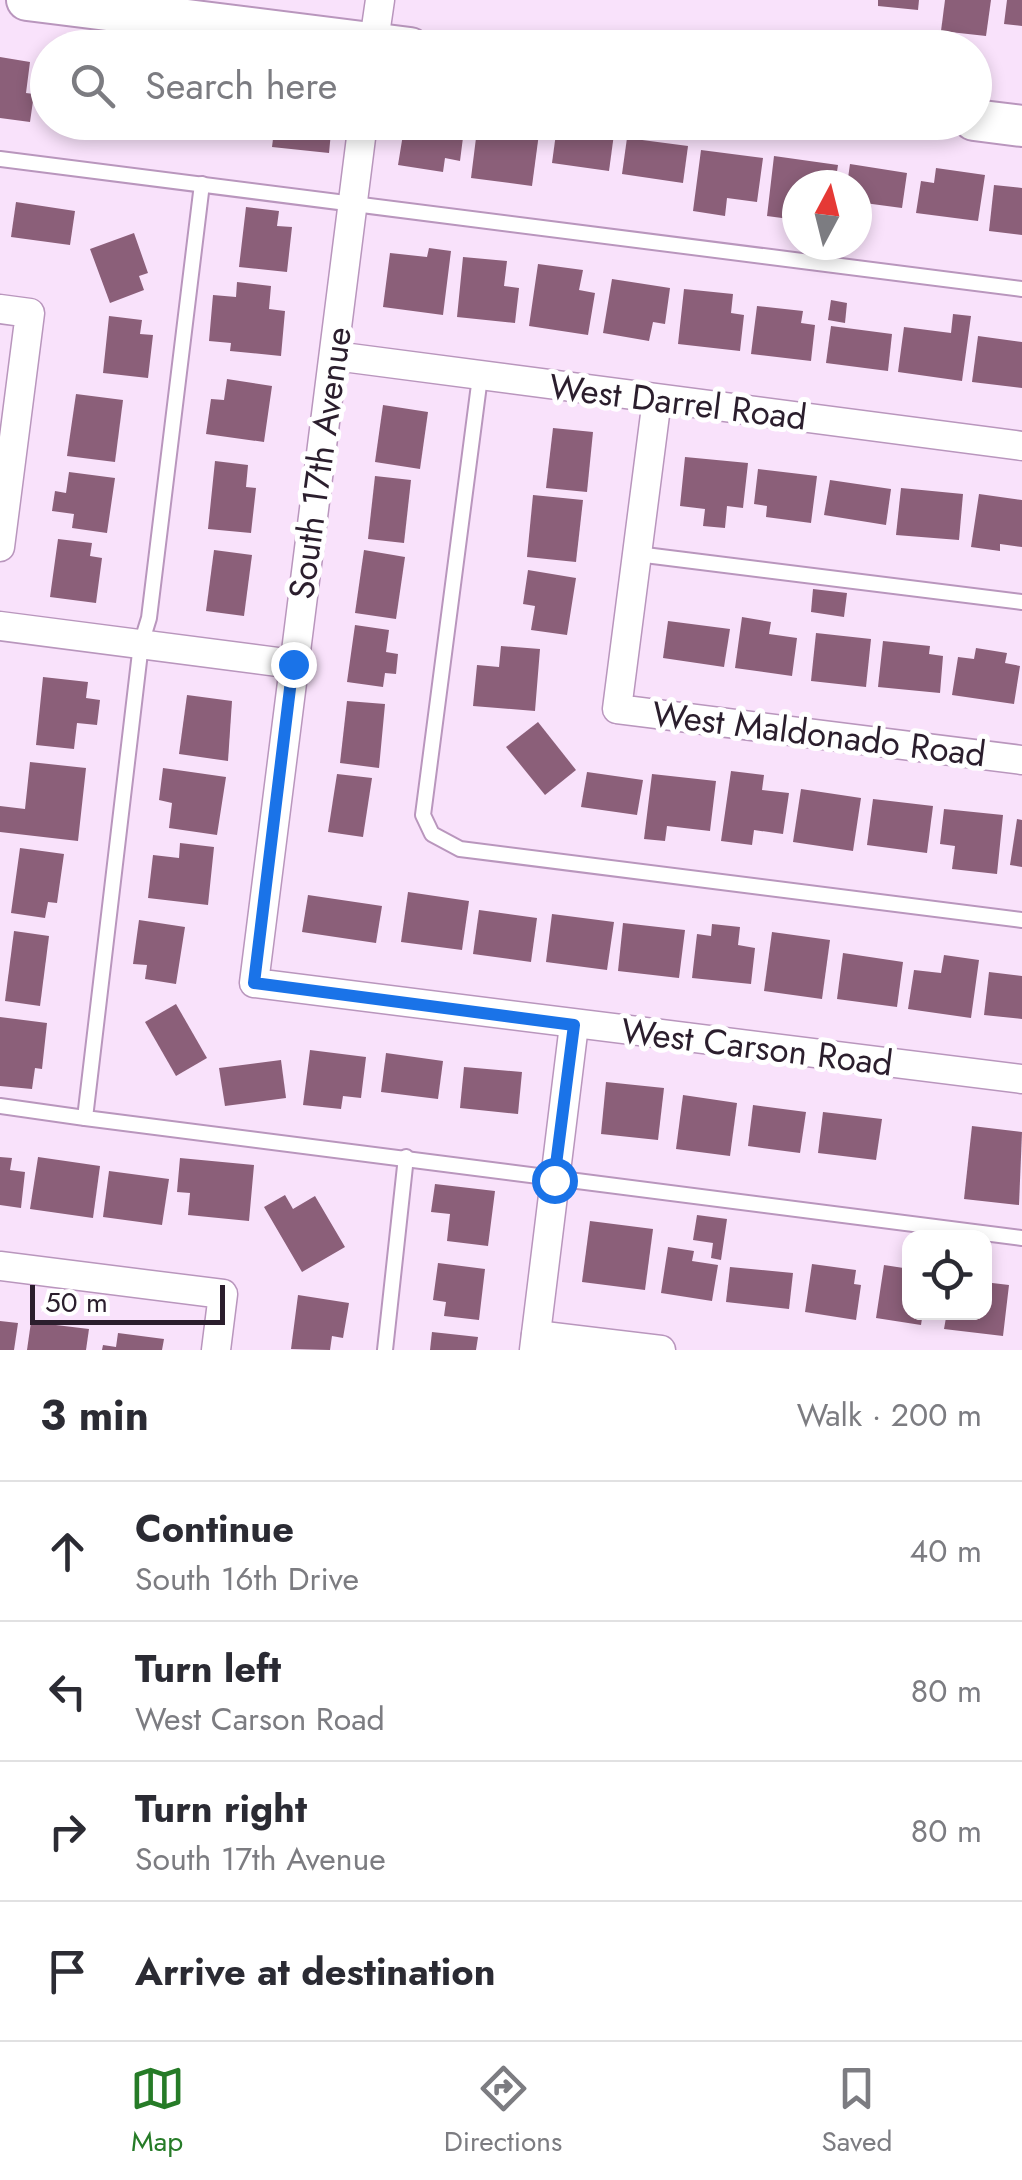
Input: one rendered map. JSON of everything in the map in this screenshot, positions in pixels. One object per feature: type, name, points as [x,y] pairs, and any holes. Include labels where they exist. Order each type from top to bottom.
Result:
[{"type":"street","points":[[27,0],[260,30]]},
{"type":"street","points":[[380,0],[383,30]]},
{"type":"street","points":[[992,122],[1022,126]]},
{"type":"street","name":"South 17th Avenue","points":[[254,983],[361,140]]},
{"type":"street","points":[[0,309],[30,313],[5,470],[0,547]]},
{"type":"street","name":"West Darrel Road","points":[[335,356],[1022,446]]},
{"type":"street","points":[[637,554],[656,400]]},
{"type":"street","name":"West Maldonado Road","points":[[637,554],[617,709],[1022,760]]},
{"type":"street","points":[[0,626],[293,664]]},
{"type":"street","name":"West Carson Road","points":[[254,983],[1022,1079]]},
{"type":"street","points":[[574,1025],[535,1342],[661,1350]]},
{"type":"street","points":[[0,1266],[223,1294],[216,1350]]},
{"type":"lane","points":[[0,159],[1022,290]]},
{"type":"lane","points":[[86,1118],[140,644],[149,618],[202,184]]},
{"type":"lane","points":[[480,376],[422,815],[432,834],[460,849],[1022,920]]},
{"type":"lane","points":[[637,554],[1022,602]]},
{"type":"lane","points":[[0,1106],[1022,1238]]},
{"type":"lane","points":[[385,1350],[406,1157]]},
{"type":"building","points":[[878,0],[919,0],[918,10],[878,6]]},
{"type":"building","points":[[945,0],[991,0],[987,30],[941,30]]},
{"type":"building","points":[[1007,0],[1022,0],[1022,26],[1004,24]]},
{"type":"building","points":[[0,57],[30,62],[26,93],[30,94],[30,122],[0,118]]},
{"type":"building","points":[[273,140],[330,140],[329,153],[272,147]]},
{"type":"building","points":[[402,140],[463,140],[460,161],[445,158],[443,172],[398,165]]},
{"type":"building","points":[[476,140],[538,140],[532,186],[471,178]]},
{"type":"building","points":[[555,140],[613,140],[609,171],[552,163]]},
{"type":"building","points":[[627,140],[688,146],[683,183],[622,174]]},
{"type":"building","points":[[701,150],[763,158],[757,202],[727,198],[725,216],[693,211]]},
{"type":"building","points":[[774,156],[838,165],[837,170],[782,170],[782,218],[767,216]]},
{"type":"building","points":[[850,164],[907,173],[902,208],[872,204],[872,170],[849,170]]},
{"type":"building","points":[[936,168],[985,175],[978,221],[916,213],[921,181],[934,183]]},
{"type":"building","points":[[994,185],[1022,188],[1022,235],[989,231]]},
{"type":"building","points":[[16,202],[75,211],[70,245],[11,237]]},
{"type":"building","points":[[246,207],[279,211],[277,226],[292,227],[287,272],[239,267]]},
{"type":"building","points":[[134,233],[148,273],[139,276],[144,290],[110,303],[90,249]]},
{"type":"building","points":[[429,248],[451,251],[443,315],[383,307],[390,253],[427,257]]},
{"type":"building","points":[[463,257],[507,261],[504,286],[519,288],[515,323],[457,317]]},
{"type":"building","points":[[538,264],[583,270],[579,290],[595,293],[588,335],[529,326]]},
{"type":"building","points":[[612,279],[670,288],[665,324],[653,322],[649,341],[603,333]]},
{"type":"building","points":[[237,282],[271,286],[269,309],[285,311],[281,356],[230,351],[231,343],[209,341],[213,295],[236,297]]},
{"type":"building","points":[[684,289],[733,294],[731,313],[744,315],[740,351],[678,344]]},
{"type":"building","points":[[831,300],[847,303],[845,323],[828,320]]},
{"type":"building","points":[[757,306],[803,311],[801,323],[815,325],[811,361],[751,354]]},
{"type":"building","points":[[953,314],[971,316],[962,381],[898,372],[904,327],[951,333]]},
{"type":"building","points":[[109,316],[142,320],[140,334],[153,335],[148,378],[103,373]]},
{"type":"building","points":[[831,326],[892,334],[888,371],[826,363]]},
{"type":"building","points":[[978,336],[1022,342],[1022,388],[972,382]]},
{"type":"building","points":[[227,379],[272,386],[264,442],[206,434],[211,399],[224,400]]},
{"type":"building","points":[[76,394],[123,400],[115,462],[67,456]]},
{"type":"building","points":[[383,405],[428,412],[420,469],[375,462]]},
{"type":"building","points":[[553,428],[593,432],[587,492],[546,488]]},
{"type":"building","points":[[685,457],[748,463],[743,508],[727,506],[725,528],[703,526],[705,509],[680,506]]},
{"type":"building","points":[[215,461],[248,465],[246,487],[256,488],[251,533],[208,529]]},
{"type":"building","points":[[758,469],[817,476],[811,523],[766,517],[767,506],[754,504]]},
{"type":"building","points":[[69,472],[115,478],[107,533],[72,528],[74,514],[52,511],[55,491],[66,493]]},
{"type":"building","points":[[375,476],[411,480],[404,543],[368,539]]},
{"type":"building","points":[[830,480],[891,489],[886,525],[824,515]]},
{"type":"building","points":[[901,488],[963,494],[959,540],[896,535]]},
{"type":"building","points":[[979,494],[1022,500],[1022,547],[1000,544],[1000,551],[971,547]]},
{"type":"building","points":[[533,495],[583,500],[576,562],[527,557]]},
{"type":"building","points":[[58,539],[92,543],[90,556],[102,558],[96,603],[50,597]]},
{"type":"building","points":[[214,550],[252,555],[244,616],[206,611]]},
{"type":"building","points":[[364,550],[405,557],[396,619],[355,613]]},
{"type":"building","points":[[528,570],[576,578],[567,635],[531,630],[535,606],[523,604]]},
{"type":"building","points":[[813,589],[847,593],[844,617],[811,612]]},
{"type":"building","points":[[742,617],[771,622],[769,634],[797,638],[792,676],[735,668]]},
{"type":"building","points":[[668,621],[730,629],[724,667],[663,658]]},
{"type":"building","points":[[355,625],[389,630],[386,652],[398,654],[396,674],[385,673],[383,687],[347,682]]},
{"type":"building","points":[[816,633],[871,639],[866,687],[811,681]]},
{"type":"building","points":[[883,641],[930,646],[929,654],[943,656],[940,693],[878,687]]},
{"type":"building","points":[[501,646],[540,649],[535,711],[473,706],[477,665],[499,667]]},
{"type":"building","points":[[976,648],[1007,653],[1005,663],[1020,666],[1014,704],[952,695],[958,657],[974,659]]},
{"type":"building","points":[[43,677],[88,682],[86,698],[100,700],[97,725],[77,723],[74,749],[36,745]]},
{"type":"building","points":[[187,695],[232,701],[228,761],[179,754]]},
{"type":"building","points":[[347,701],[385,704],[379,768],[340,763]]},
{"type":"building","points":[[538,722],[576,770],[545,795],[506,747]]},
{"type":"building","points":[[30,762],[86,768],[78,841],[0,832],[0,806],[25,809]]},
{"type":"building","points":[[163,768],[226,777],[217,835],[169,828],[172,803],[159,800]]},
{"type":"building","points":[[731,771],[764,775],[762,790],[789,793],[783,834],[754,830],[752,845],[721,841]]},
{"type":"building","points":[[587,772],[643,780],[637,815],[581,807]]},
{"type":"building","points":[[337,774],[372,778],[363,837],[328,832]]},
{"type":"building","points":[[652,774],[716,781],[710,831],[667,826],[665,841],[644,839]]},
{"type":"building","points":[[801,789],[861,798],[853,851],[793,842]]},
{"type":"building","points":[[873,799],[933,806],[927,853],[867,845]]},
{"type":"building","points":[[944,809],[1003,815],[997,874],[952,869],[955,846],[940,844]]},
{"type":"building","points":[[1017,819],[1022,820],[1022,867],[1010,865]]},
{"type":"building","points":[[180,843],[214,847],[208,905],[148,898],[153,855],[179,858]]},
{"type":"building","points":[[20,848],[64,854],[57,903],[48,902],[45,918],[11,913]]},
{"type":"building","points":[[408,892],[469,901],[462,950],[401,942]]},
{"type":"building","points":[[308,895],[382,906],[376,943],[302,932]]},
{"type":"building","points":[[479,910],[537,918],[531,962],[473,954]]},
{"type":"building","points":[[552,914],[614,922],[607,970],[546,962]]},
{"type":"building","points":[[139,920],[185,927],[176,984],[145,979],[147,965],[133,964]]},
{"type":"building","points":[[623,923],[685,930],[679,978],[618,971]]},
{"type":"building","points":[[712,924],[740,927],[738,945],[755,948],[751,984],[692,978],[697,934],[711,936]]},
{"type":"building","points":[[14,931],[49,936],[40,1006],[5,1001]]},
{"type":"building","points":[[772,932],[830,940],[822,999],[764,991]]},
{"type":"building","points":[[843,953],[903,962],[897,1007],[837,999]]},
{"type":"building","points":[[944,955],[979,960],[971,1018],[908,1009],[914,970],[941,973]]},
{"type":"building","points":[[989,972],[1022,976],[1022,1019],[984,1015]]},
{"type":"building","points":[[176,1004],[207,1058],[176,1076],[145,1022]]},
{"type":"building","points":[[0,1017],[47,1023],[42,1069],[35,1068],[32,1089],[0,1086]]},
{"type":"building","points":[[310,1050],[366,1057],[361,1098],[343,1096],[341,1109],[303,1105]]},
{"type":"building","points":[[386,1053],[443,1061],[438,1099],[381,1092]]},
{"type":"building","points":[[281,1060],[286,1098],[225,1106],[219,1068]]},
{"type":"building","points":[[464,1067],[522,1072],[518,1114],[460,1108]]},
{"type":"building","points":[[606,1082],[664,1088],[658,1140],[601,1134]]},
{"type":"building","points":[[683,1095],[737,1103],[730,1156],[676,1149]]},
{"type":"building","points":[[753,1105],[806,1112],[800,1153],[748,1146]]},
{"type":"building","points":[[823,1112],[882,1119],[876,1160],[818,1153]]},
{"type":"building","points":[[972,1126],[1022,1132],[1019,1205],[964,1199]]},
{"type":"building","points":[[0,1157],[12,1158],[10,1170],[25,1172],[21,1208],[0,1205]]},
{"type":"building","points":[[38,1157],[100,1166],[93,1218],[30,1209]]},
{"type":"building","points":[[180,1158],[254,1165],[249,1221],[188,1215],[190,1193],[177,1192]]},
{"type":"building","points":[[109,1171],[169,1179],[162,1225],[103,1217]]},
{"type":"building","points":[[435,1184],[495,1191],[488,1246],[447,1241],[450,1214],[431,1212]]},
{"type":"building","points":[[285,1195],[293,1209],[315,1196],[345,1247],[302,1272],[264,1207]]},
{"type":"building","points":[[697,1215],[727,1219],[721,1260],[711,1258],[713,1243],[693,1240]]},
{"type":"building","points":[[590,1221],[653,1229],[645,1290],[582,1282]]},
{"type":"building","points":[[668,1247],[694,1251],[692,1261],[718,1265],[712,1301],[661,1293]]},
{"type":"building","points":[[438,1263],[485,1269],[479,1320],[444,1316],[446,1302],[433,1300]]},
{"type":"building","points":[[812,1264],[856,1270],[854,1284],[861,1285],[856,1320],[805,1312]]},
{"type":"building","points":[[884,1265],[902,1268],[902,1320],[922,1320],[921,1325],[876,1318]]},
{"type":"building","points":[[730,1267],[793,1273],[789,1309],[726,1302]]},
{"type":"building","points":[[992,1283],[1009,1285],[1003,1336],[944,1329],[946,1320],[992,1320]]},
{"type":"building","points":[[298,1295],[349,1303],[343,1338],[332,1336],[330,1350],[291,1349]]},
{"type":"building","points":[[0,1321],[18,1323],[14,1350],[0,1350]]},
{"type":"building","points":[[31,1322],[89,1329],[86,1350],[27,1350]]},
{"type":"building","points":[[432,1332],[478,1337],[476,1350],[430,1350]]},
{"type":"building","points":[[118,1333],[164,1339],[162,1350],[102,1350],[103,1345],[116,1347]]},
{"type":"route","points":[[293,664],[254,983],[574,1025],[554,1180]]}]
